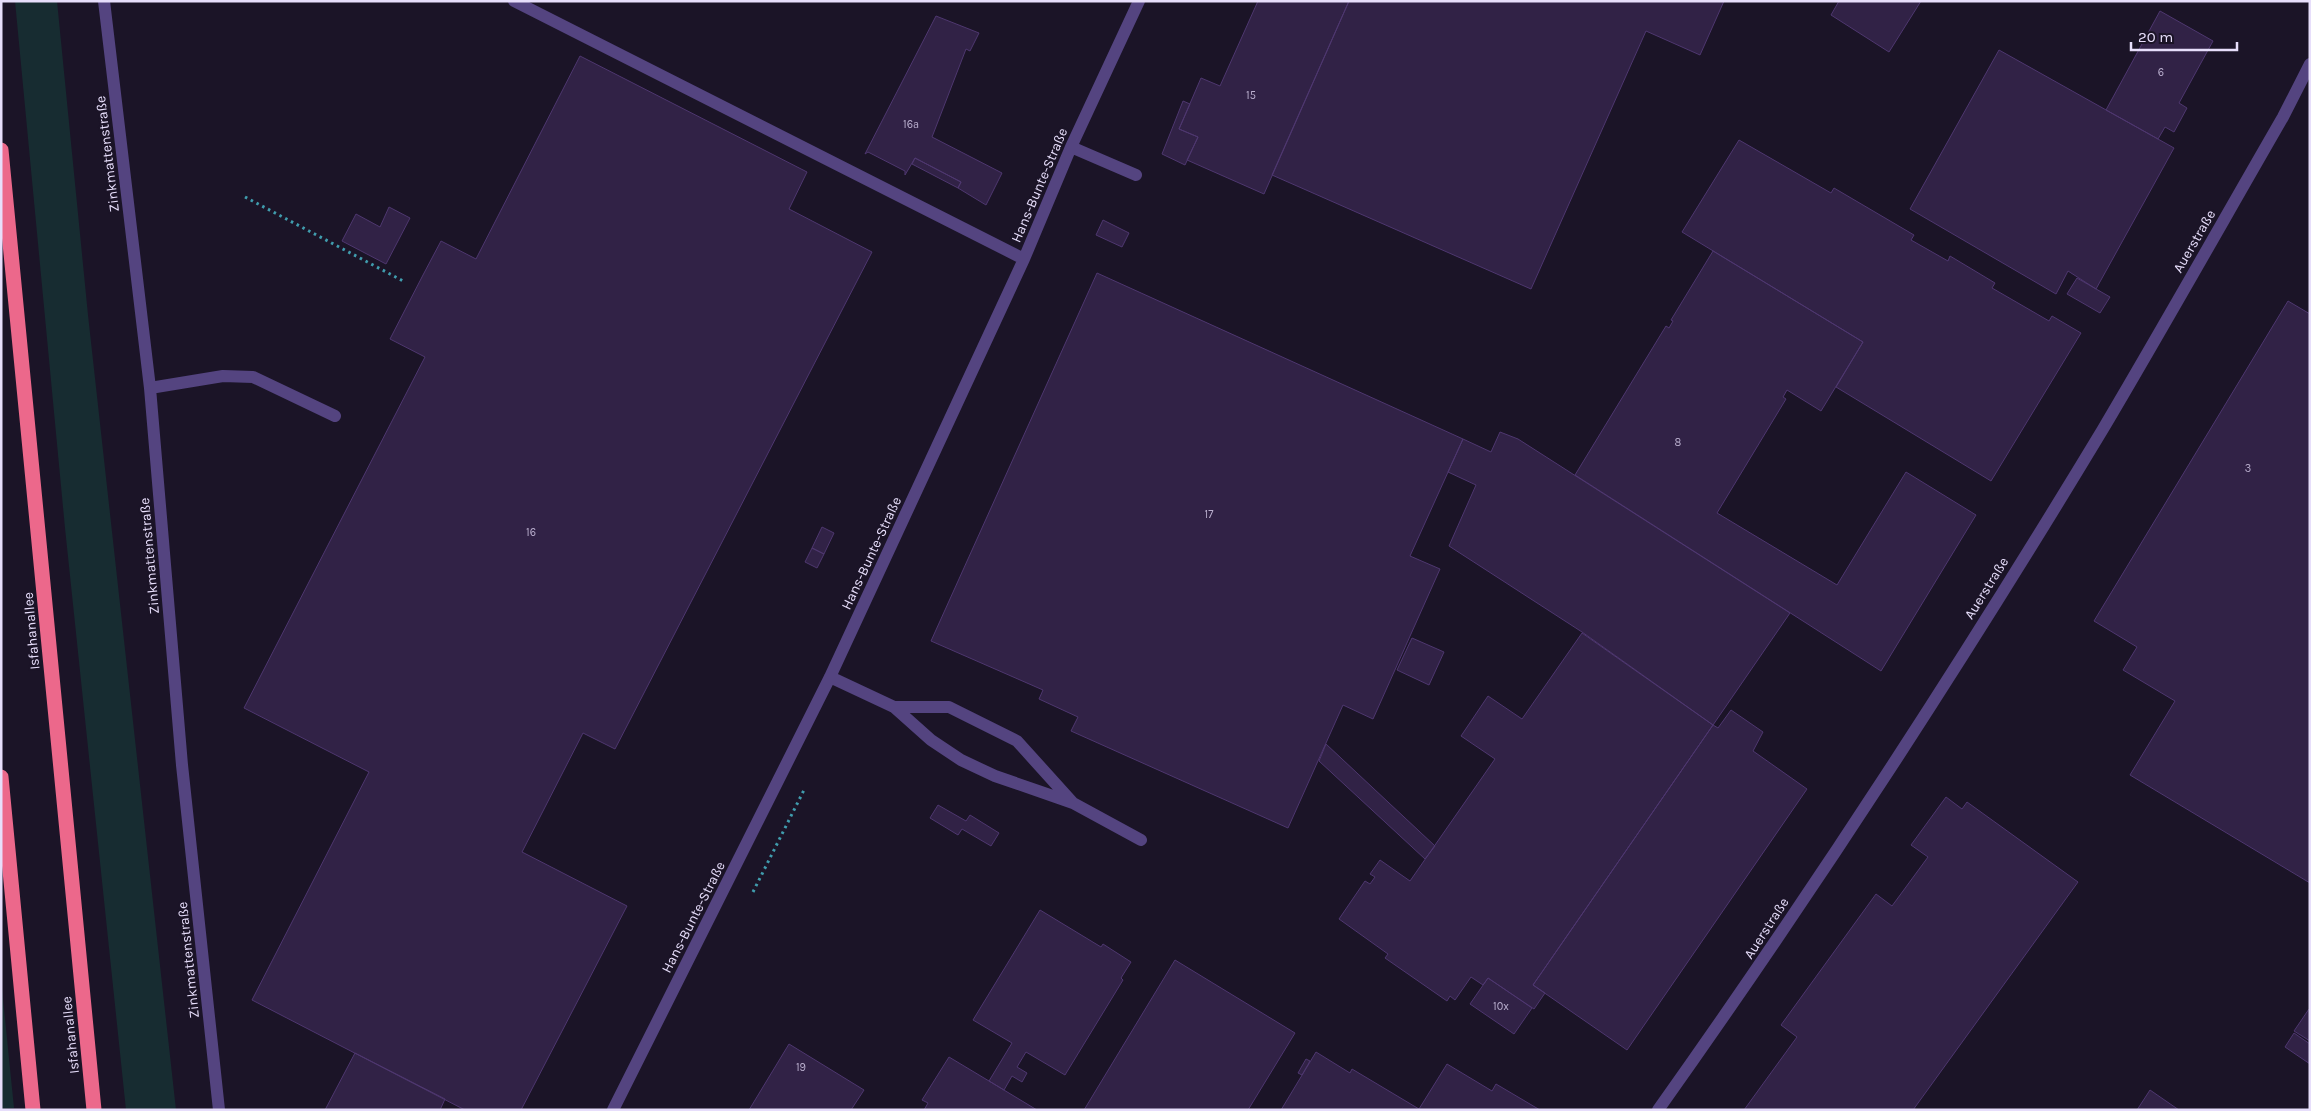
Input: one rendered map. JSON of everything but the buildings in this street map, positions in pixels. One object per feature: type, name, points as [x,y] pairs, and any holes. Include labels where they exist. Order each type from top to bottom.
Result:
[{"type":"highway","name":"Isfahanallee","points":[[1,150],[94,1110]]},
{"type":"highway","points":[[1,776],[33,1110]]},
{"type":"street","name":"Zinkmattenstraße","points":[[104,1],[150,388],[182,765],[218,1110]]},
{"type":"street","points":[[514,1],[1024,259]]},
{"type":"street","name":"Hans-Bunte-Straße","points":[[613,1110],[830,677],[1024,259],[1071,147],[1139,1]]},
{"type":"street","name":"Auerstraße","points":[[1658,1110],[1756,971],[1875,790],[2056,504],[2103,428],[2283,117],[2310,64]]},
{"type":"street","points":[[1071,147],[1136,175]]},
{"type":"street","points":[[150,388],[223,376],[254,377],[335,416]]},
{"type":"street","points":[[830,677],[894,707],[931,740],[961,760],[995,776],[1074,803],[1141,840]]},
{"type":"street","points":[[894,707],[949,707],[1017,741],[1074,803]]},
{"type":"path","points":[[245,197],[406,282]]},
{"type":"green space","points":[[15,1],[57,1],[88,315],[176,1110],[126,1110],[65,528]]},
{"type":"green space","points":[[1,979],[14,1108],[1,1109]]}]
